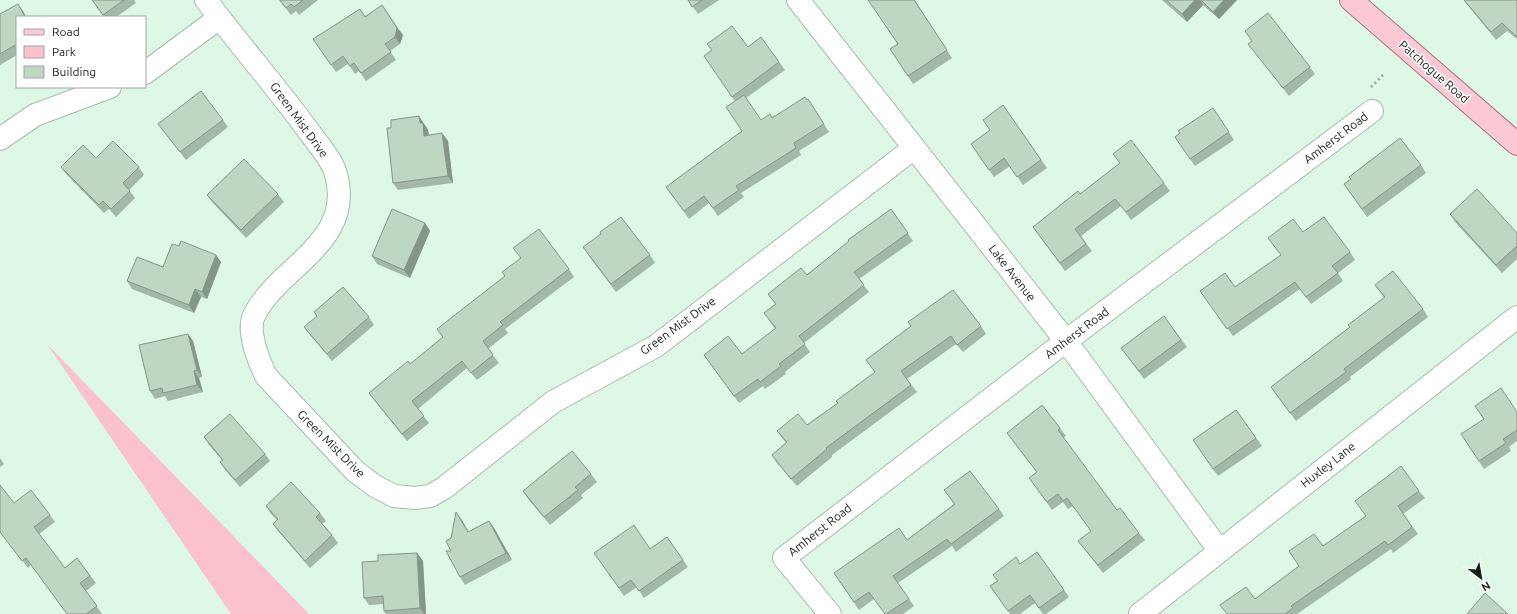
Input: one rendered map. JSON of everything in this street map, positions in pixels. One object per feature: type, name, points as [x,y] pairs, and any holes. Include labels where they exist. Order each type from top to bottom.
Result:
[{"type":"main road","name":"Patchogue Road","points":[[1352,0],[1517,144]]},
{"type":"street","name":"Green Mist Drive","points":[[206,0],[290,105],[323,151],[335,170],[338,189],[338,207],[332,225],[322,240],[271,290],[260,304],[255,314],[253,319],[253,337],[257,358],[266,376],[355,470],[375,486],[394,496],[415,498],[430,496],[444,488],[553,402],[656,346],[914,148]]},
{"type":"street","name":"Lake Avenue","points":[[798,0],[1066,341],[1220,550]]},
{"type":"street","points":[[146,72],[219,18]]},
{"type":"street","points":[[0,139],[35,115],[107,88]]},
{"type":"street","name":"Amherst Road","points":[[830,614],[784,558],[1066,341],[1372,111]]},
{"type":"street","name":"Huxley Lane","points":[[1140,614],[1517,316]]},
{"type":"green space","points":[[47,344],[309,614],[231,614]]},
{"type":"building","points":[[92,0],[124,0],[103,15]]},
{"type":"building","points":[[280,0],[303,0],[294,7],[291,4],[286,8]]},
{"type":"building","points":[[688,0],[702,0],[692,7]]},
{"type":"building","points":[[868,0],[914,0],[947,50],[908,76],[890,49],[898,44]]},
{"type":"building","points":[[1166,0],[1195,0],[1182,14]]},
{"type":"building","points":[[1201,0],[1224,0],[1213,12]]},
{"type":"building","points":[[1464,0],[1517,0],[1517,37],[1502,23],[1491,32]]},
{"type":"building","points":[[18,4],[24,16],[16,16],[16,45],[0,54],[0,14]]},
{"type":"building","points":[[382,5],[397,28],[395,37],[385,44],[391,52],[361,73],[354,63],[350,66],[343,56],[331,65],[313,39],[360,9],[365,17]]},
{"type":"building","points":[[1268,13],[1310,67],[1283,88],[1248,44],[1252,41],[1245,31]]},
{"type":"building","points":[[732,26],[748,47],[761,37],[779,62],[732,97],[704,56],[712,50],[707,44]]},
{"type":"building","points":[[201,91],[223,120],[180,152],[158,124]]},
{"type":"building","points":[[744,95],[761,120],[770,114],[772,118],[805,97],[807,100],[808,99],[824,124],[794,143],[796,148],[736,186],[739,190],[713,208],[704,196],[684,211],[666,187],[742,131],[726,107]]},
{"type":"building","points":[[1003,105],[1041,160],[1017,177],[1004,158],[989,170],[971,144],[990,130],[983,120]]},
{"type":"building","points":[[1213,108],[1229,132],[1190,159],[1175,137],[1180,133],[1178,131]]},
{"type":"building","points":[[419,116],[420,123],[423,123],[424,136],[442,133],[448,176],[393,183],[387,128],[391,128],[391,120]]},
{"type":"building","points":[[1400,138],[1421,165],[1362,209],[1344,184],[1351,179],[1349,177]]},
{"type":"building","points":[[1131,140],[1164,183],[1126,212],[1115,199],[1075,229],[1086,244],[1060,263],[1033,227],[1078,191],[1080,194],[1120,163],[1113,154]]},
{"type":"building","points":[[113,141],[139,167],[123,183],[130,191],[111,209],[103,201],[99,205],[61,167],[83,145],[96,158]]},
{"type":"building","points":[[244,159],[278,194],[241,230],[207,195]]},
{"type":"building","points":[[1477,189],[1517,233],[1517,246],[1496,265],[1450,214]]},
{"type":"building","points":[[392,209],[425,223],[404,270],[372,256]]},
{"type":"building","points":[[891,209],[908,233],[854,272],[864,285],[799,336],[805,344],[779,364],[781,366],[760,382],[758,379],[734,396],[704,355],[728,336],[742,354],[776,328],[764,313],[776,304],[768,294],[801,268],[807,275],[849,241],[848,240]]},
{"type":"building","points":[[621,217],[650,255],[611,284],[583,247],[601,234],[600,232]]},
{"type":"building","points":[[1324,217],[1350,252],[1332,266],[1338,273],[1306,297],[1295,282],[1227,329],[1200,291],[1225,273],[1235,287],[1281,255],[1268,238],[1293,219],[1303,232]]},
{"type":"building","points":[[539,229],[569,269],[500,322],[503,325],[483,341],[493,355],[471,373],[462,361],[412,401],[424,416],[402,434],[369,393],[408,361],[410,364],[443,337],[437,329],[505,276],[502,272],[521,258],[513,248]]},
{"type":"building","points":[[181,241],[216,255],[202,292],[195,289],[189,305],[127,281],[137,257],[163,267],[172,244],[179,246]]},
{"type":"building","points":[[1393,271],[1423,309],[1344,369],[1346,372],[1290,413],[1271,387],[1350,327],[1348,325],[1385,297],[1375,285]]},
{"type":"building","points":[[343,287],[369,317],[327,354],[304,327],[317,316],[314,312]]},
{"type":"building","points":[[953,290],[981,326],[957,345],[951,336],[901,371],[911,385],[826,448],[827,449],[791,479],[772,455],[787,442],[777,431],[798,414],[807,425],[838,403],[836,401],[875,372],[866,360],[911,326],[908,322]]},
{"type":"building","points":[[1164,316],[1181,340],[1139,371],[1121,348]]},
{"type":"building","points":[[188,334],[197,370],[194,371],[197,385],[163,393],[162,388],[150,391],[139,345]]},
{"type":"building","points":[[1501,388],[1517,412],[1517,430],[1503,439],[1506,443],[1479,461],[1461,434],[1484,419],[1475,406]]},
{"type":"building","points":[[1042,405],[1060,428],[1058,430],[1117,510],[1120,508],[1139,533],[1098,565],[1078,541],[1091,531],[1067,498],[1063,501],[1058,494],[1047,502],[1029,478],[1037,472],[1007,433]]},
{"type":"building","points":[[1236,410],[1256,438],[1213,469],[1193,440]]},
{"type":"building","points":[[230,414],[265,454],[235,480],[220,462],[223,460],[204,437]]},
{"type":"building","points":[[572,451],[591,474],[575,487],[578,490],[544,517],[523,491]]},
{"type":"building","points":[[1401,466],[1419,491],[1398,506],[1412,527],[1388,545],[1385,541],[1291,606],[1293,608],[1285,614],[1227,614],[1220,605],[1246,587],[1255,599],[1299,566],[1289,551],[1314,534],[1323,546],[1366,516],[1355,501]]},
{"type":"building","points":[[970,471],[999,509],[951,544],[947,539],[893,576],[909,599],[886,614],[869,592],[854,602],[834,573],[899,528],[907,540],[955,504],[944,490]]},
{"type":"building","points":[[291,482],[320,513],[316,517],[332,535],[305,561],[273,524],[278,519],[266,506]]},
{"type":"building","points":[[0,485],[14,503],[31,490],[50,515],[34,527],[65,568],[77,558],[90,576],[80,583],[97,606],[86,614],[67,614],[26,558],[22,561],[0,532]]},
{"type":"building","points":[[456,512],[468,532],[489,521],[506,553],[460,577],[446,551],[451,551],[446,541],[451,538]]},
{"type":"building","points":[[634,525],[650,549],[667,537],[683,560],[639,591],[631,580],[619,588],[594,553]]},
{"type":"building","points":[[1037,552],[1064,590],[1039,608],[1030,595],[1008,611],[990,586],[998,581],[993,575],[1016,557],[1020,564]]},
{"type":"building","points":[[417,553],[420,608],[384,611],[383,596],[364,598],[362,562],[378,561],[378,555]]},
{"type":"building","points":[[1485,593],[1508,614],[1467,614]]}]
